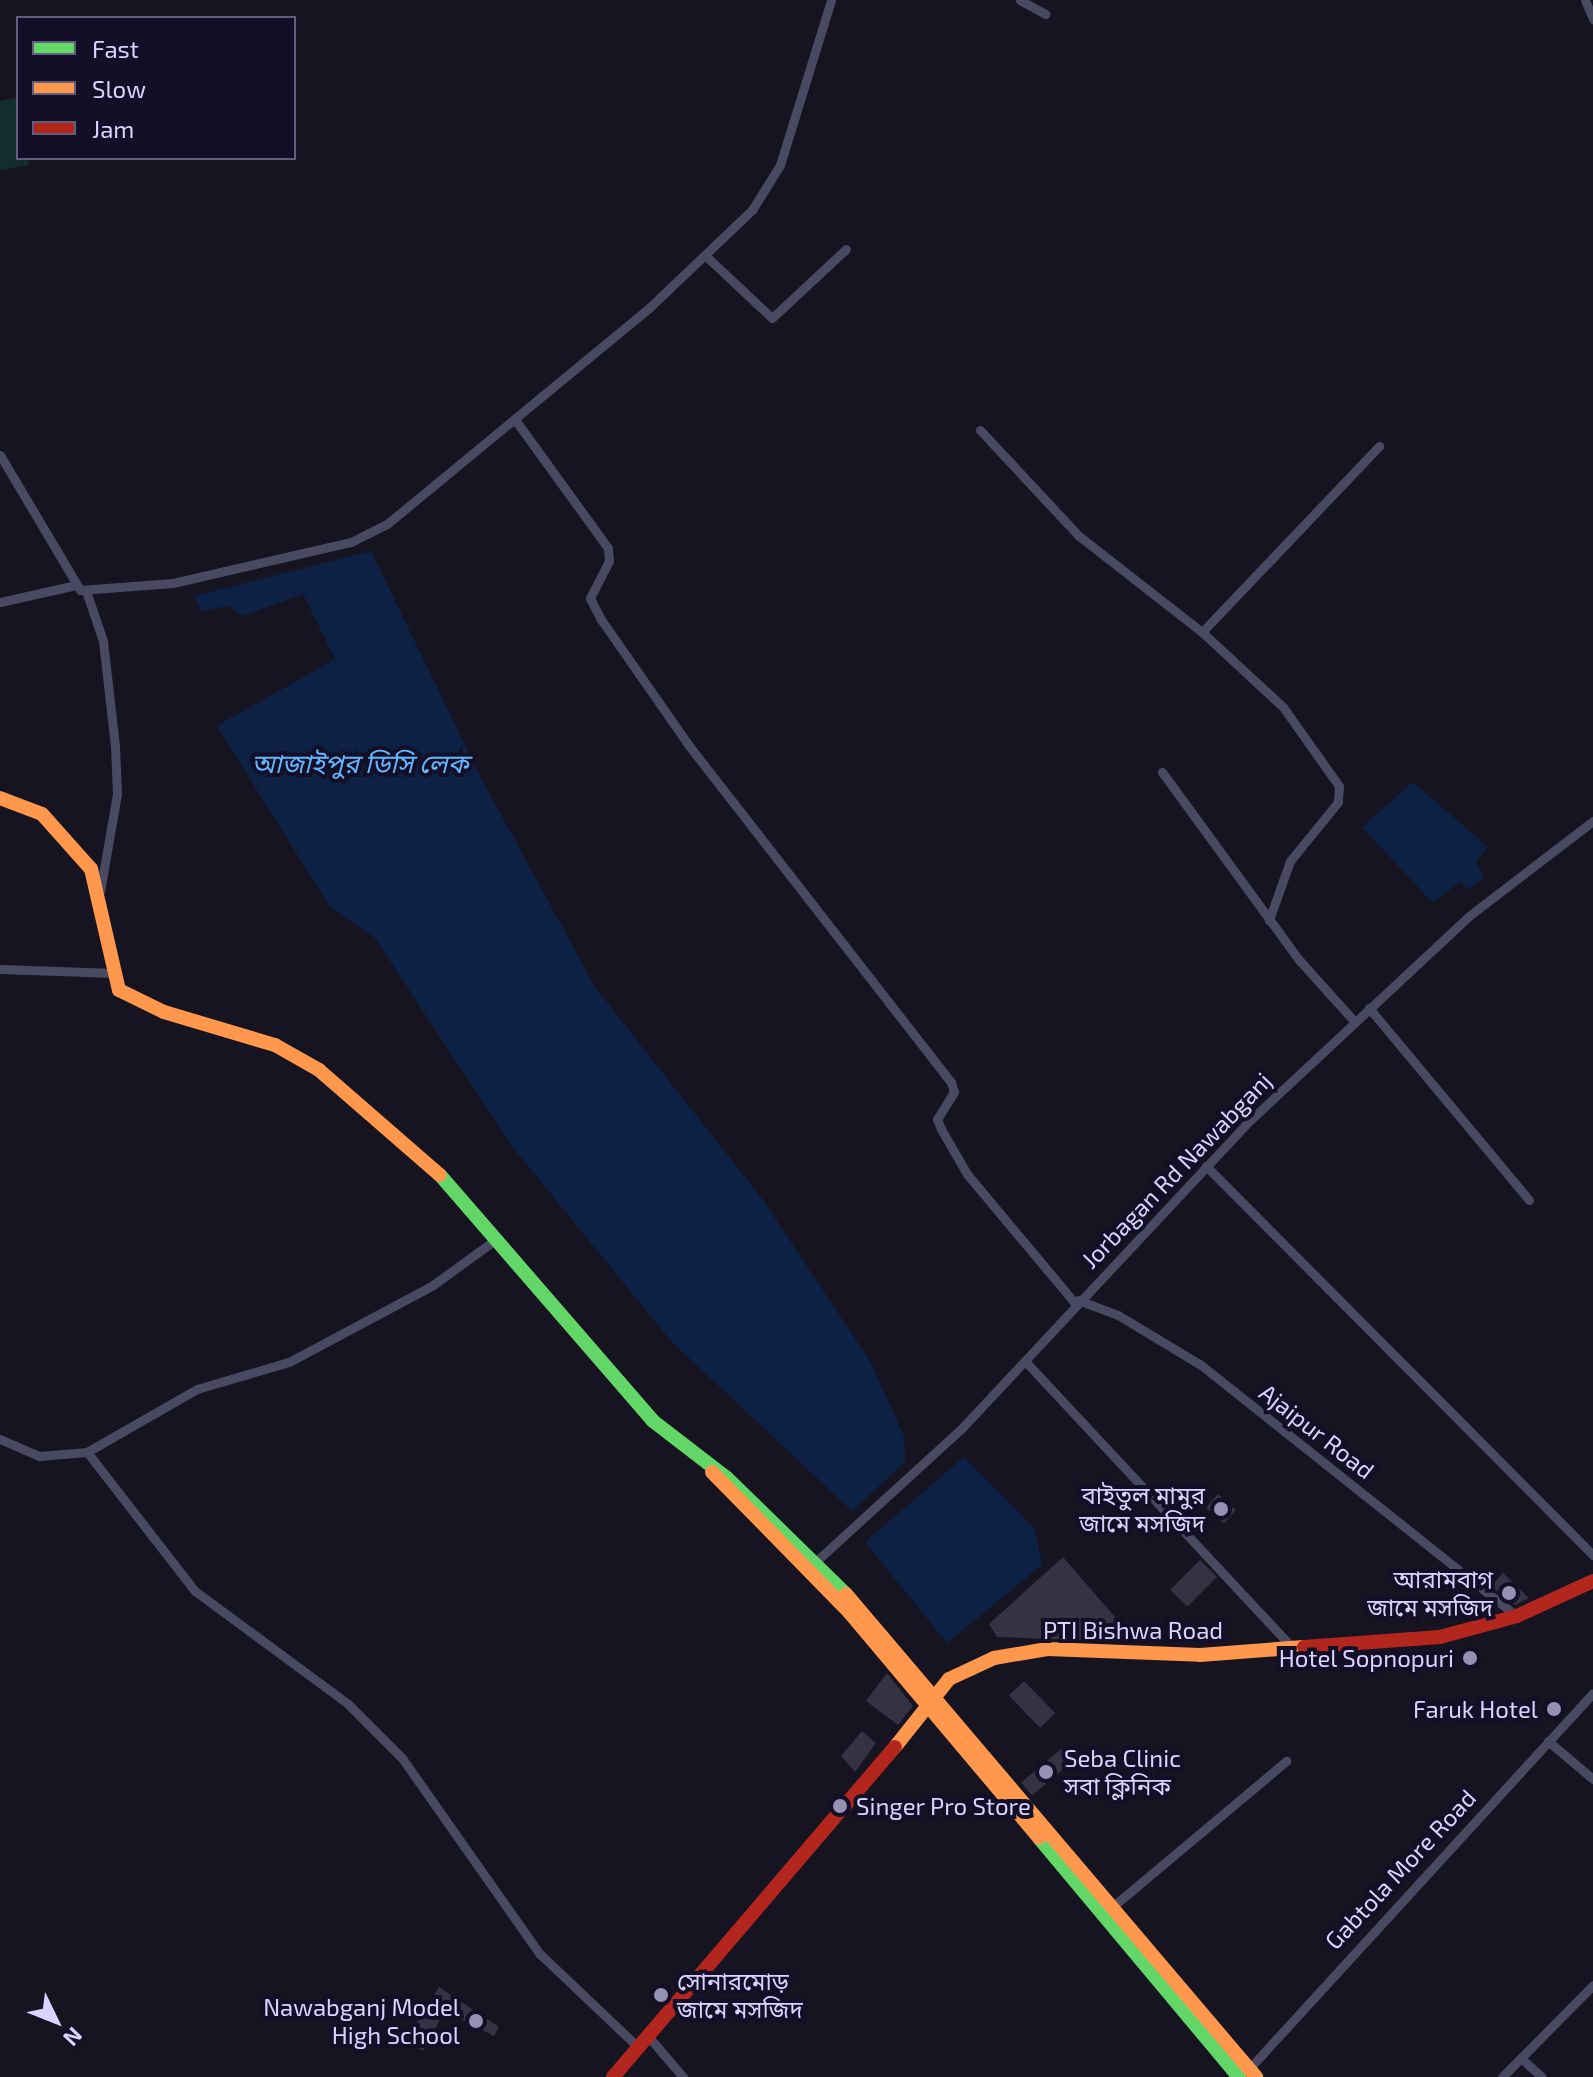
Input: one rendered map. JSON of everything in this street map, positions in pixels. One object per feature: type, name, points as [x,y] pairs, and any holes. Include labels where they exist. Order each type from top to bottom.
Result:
[{"type":"main road","points":[[0,798],[42,814],[91,869],[119,990],[164,1012],[275,1045],[319,1070],[443,1177],[653,1421],[812,1564],[1247,2074]]},
{"type":"main road","name":"PTI Bishwa Road","points":[[613,2077],[809,1856],[929,1698],[994,1658],[1047,1649],[1295,1650],[1440,1637],[1517,1616],[1593,1581]]},
{"type":"street","points":[[0,455],[76,585],[86,591],[173,583],[351,542],[387,524],[516,421],[707,257],[752,210],[780,165],[831,0]]},
{"type":"street","points":[[1020,0],[1045,14]]},
{"type":"street","points":[[1585,0],[1593,19]]},
{"type":"street","points":[[707,257],[772,318],[846,249]]},
{"type":"street","points":[[516,421],[608,548],[609,561],[590,598],[600,618],[690,747],[951,1082],[954,1092],[937,1119],[941,1129],[967,1174],[1077,1302]]},
{"type":"street","points":[[980,430],[1079,536],[1202,632],[1283,707],[1339,786],[1338,802],[1290,861],[1269,920]]},
{"type":"street","points":[[1202,632],[1379,446]]},
{"type":"street","points":[[0,602],[76,585]]},
{"type":"street","points":[[86,591],[103,641],[117,794],[99,905]]},
{"type":"street","points":[[1162,772],[1269,920],[1354,1021]]},
{"type":"street","name":"Jorbagan Rd Nawabganj","points":[[812,1564],[1025,1361],[1206,1166],[1354,1021],[1527,867],[1593,821]]},
{"type":"street","points":[[0,969],[115,973]]},
{"type":"street","points":[[1369,1008],[1529,1200]]},
{"type":"street","points":[[1206,1166],[1593,1555]]},
{"type":"street","points":[[0,1439],[39,1456],[87,1452],[197,1389],[289,1362],[433,1285],[495,1240]]},
{"type":"street","name":"Ajaipur Road","points":[[1077,1302],[1118,1315],[1201,1365],[1517,1616]]},
{"type":"street","points":[[1025,1361],[1295,1650]]},
{"type":"street","points":[[87,1452],[195,1591],[348,1704],[402,1758],[540,1954],[683,2077]]},
{"type":"street","name":"Gabtola More Road","points":[[1247,2074],[1593,1693]]},
{"type":"street","points":[[1548,1741],[1593,1779]]},
{"type":"street","points":[[1107,1912],[1286,1761]]},
{"type":"street","points":[[1502,2077],[1523,2060],[1593,1985]]},
{"type":"street","points":[[1523,2060],[1542,2077]]},
{"type":"green space","points":[[16,97],[16,160],[28,160],[29,165],[0,170],[0,101]]},
{"type":"water","name":"আজাইপুর ডিসি লেক","points":[[371,551],[479,774],[595,987],[763,1200],[870,1361],[904,1436],[905,1462],[852,1511],[671,1341],[511,1145],[375,938],[330,907],[217,726],[335,659],[303,594],[244,616],[228,606],[201,611],[194,596]]},
{"type":"water","points":[[1413,782],[1488,847],[1476,861],[1484,878],[1469,889],[1459,882],[1433,903],[1362,827]]},
{"type":"water","points":[[964,1457],[1035,1529],[1042,1565],[947,1643],[865,1542]]},
{"type":"building","name":"বাইতুল মামুর জামে মসজিদ","points":[[1218,1494],[1236,1510],[1224,1523],[1206,1507]]},
{"type":"building","points":[[1063,1557],[1137,1642],[997,1637],[989,1624]]},
{"type":"building","points":[[1200,1560],[1217,1577],[1187,1607],[1170,1590]]},
{"type":"building","name":"আরামবাগ জামে মসজিদ","points":[[1503,1573],[1529,1598],[1515,1605],[1491,1586]]},
{"type":"building","points":[[887,1673],[913,1706],[898,1725],[866,1701]]},
{"type":"building","points":[[1024,1681],[1055,1713],[1040,1728],[1009,1696]]},
{"type":"building","points":[[862,1731],[876,1743],[855,1772],[841,1756]]},
{"type":"building","name":"Seba Clinic সবা ক্লিনিক","points":[[1061,1749],[1072,1762],[1032,1795],[1021,1782]]},
{"type":"building","name":"Nawabganj Model High School","points":[[439,1987],[499,2027],[494,2036],[445,2011],[423,2051],[406,2040]]},
{"type":"traffic: fast","points":[[440,1175],[653,1421],[727,1478],[846,1594]]},
{"type":"traffic: fast","points":[[1039,1838],[1239,2077]]},
{"type":"traffic: slow","points":[[0,798],[42,814],[91,869],[119,990],[164,1012],[275,1045],[319,1070],[440,1175]]},
{"type":"traffic: slow","points":[[712,1472],[849,1612],[1039,1838]]},
{"type":"traffic: slow","points":[[846,1594],[1256,2077]]},
{"type":"traffic: slow","points":[[895,1747],[949,1679],[994,1658],[1047,1649],[1200,1655],[1304,1647]]},
{"type":"traffic: jam","points":[[1304,1647],[1440,1637],[1517,1616],[1593,1581]]},
{"type":"traffic: jam","points":[[613,2077],[895,1747]]},
{"type":"place","name":"বাইতুল মামুর জামে মসজিদ","points":[[1221,1509]]},
{"type":"place","name":"আরামবাগ জামে মসজিদ","points":[[1509,1593]]},
{"type":"place","name":"Hotel Sopnopuri","points":[[1470,1658]]},
{"type":"place","name":"Faruk Hotel","points":[[1554,1709]]},
{"type":"place","name":"Seba Clinic সবা ক্লিনিক","points":[[1046,1772]]},
{"type":"place","name":"Singer Pro Store","points":[[840,1806]]},
{"type":"place","name":"সোনারমোড় জামে মসজিদ","points":[[661,1995]]},
{"type":"place","name":"Nawabganj Model High School","points":[[476,2021]]}]
